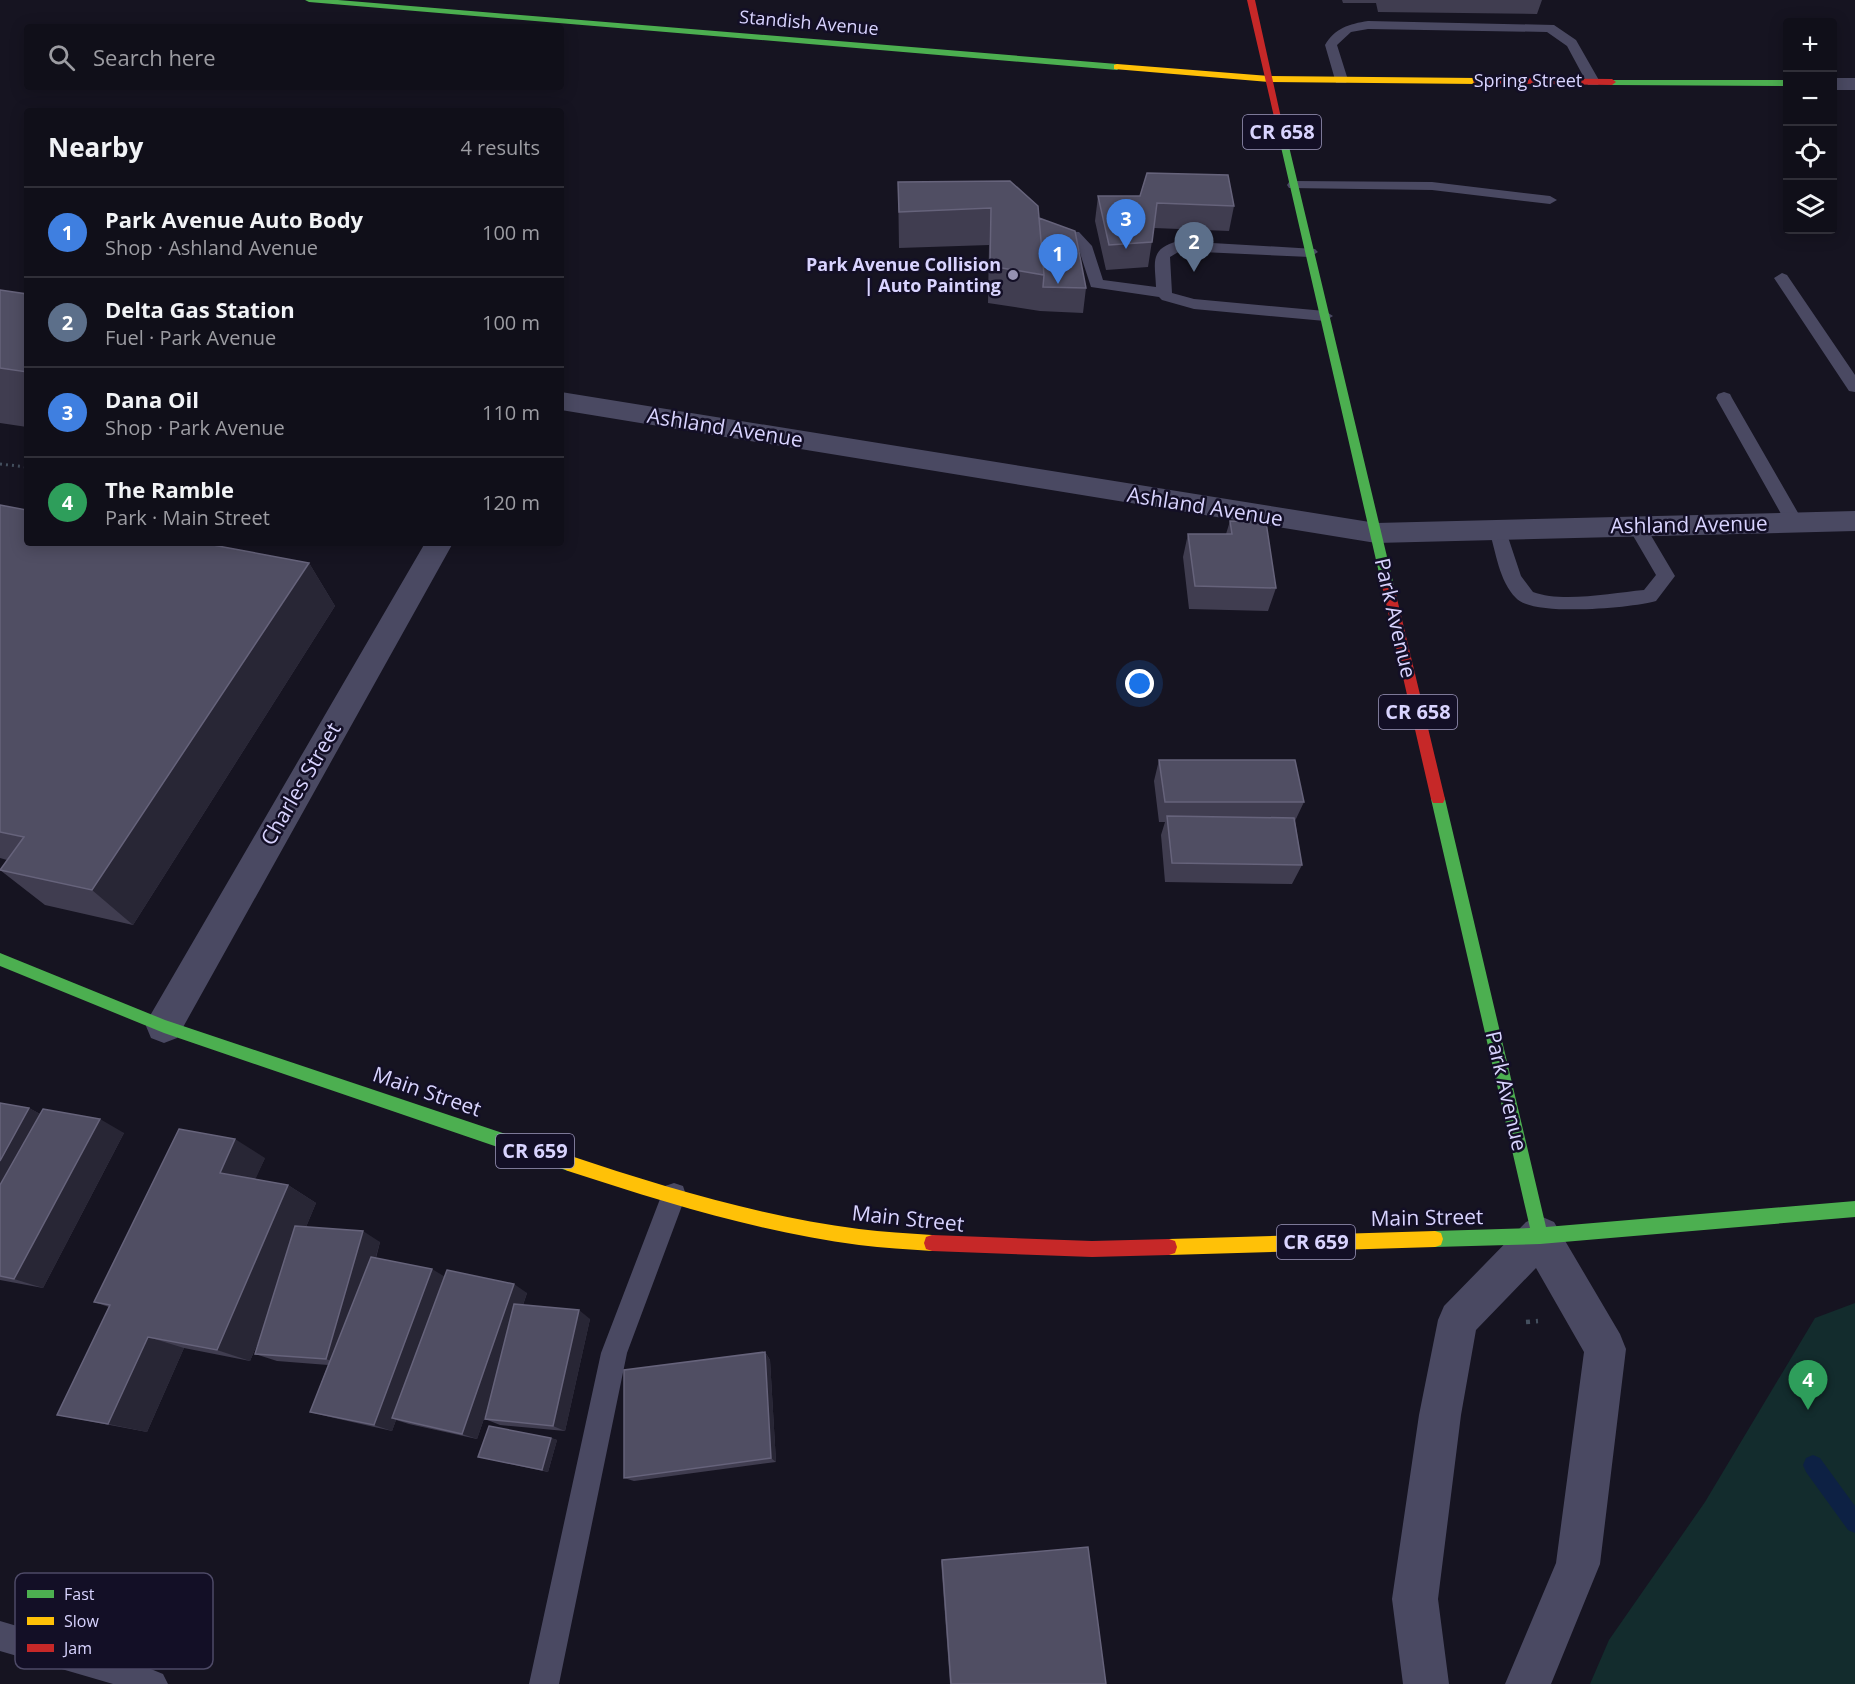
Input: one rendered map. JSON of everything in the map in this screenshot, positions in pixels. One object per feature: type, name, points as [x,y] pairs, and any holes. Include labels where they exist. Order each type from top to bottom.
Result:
[{"type":"main road","name":"Standish Avenue","points":[[309,0],[1269,79]]},
{"type":"main road","name":"Park Avenue","points":[[1251,0],[1540,1236]]},
{"type":"main road","name":"Spring Street","points":[[1269,79],[1783,83]]},
{"type":"main road","name":"Main Street","points":[[0,959],[164,1026],[624,1182],[739,1213],[859,1237],[970,1246],[1092,1249],[1540,1236],[1855,1209]]},
{"type":"street","points":[[1837,84],[1855,84]]},
{"type":"street","name":"Ashland Avenue","points":[[564,401],[1376,533],[1855,521]]},
{"type":"street","name":"Charles Street","points":[[164,1026],[437,546]]},
{"type":"street","points":[[1426,1684],[1415,1599],[1440,1415],[1458,1320],[1540,1236]]},
{"type":"street","name":"Park Avenue","points":[[1528,1684],[1578,1564],[1605,1349],[1540,1236]]},
{"type":"lane","points":[[1341,80],[1331,45],[1336,35],[1349,28],[1368,25],[1549,28],[1564,33],[1573,42],[1593,82]]},
{"type":"lane","points":[[1294,186],[1432,186],[1550,200]]},
{"type":"lane","points":[[1030,233],[1074,235],[1085,246],[1096,284],[1164,293],[1167,297],[1194,304],[1325,316]]},
{"type":"lane","points":[[1164,293],[1162,257],[1165,252],[1178,246],[1310,252]]},
{"type":"lane","points":[[1782,278],[1855,387]]},
{"type":"lane","points":[[1724,398],[1795,523]]},
{"type":"lane","points":[[1498,530],[1515,583],[1525,597],[1543,603],[1650,596],[1666,576],[1636,527]]},
{"type":"lane","points":[[544,1684],[614,1353],[674,1195]]},
{"type":"lane","points":[[0,1636],[15,1640]]},
{"type":"lane","points":[[112,1669],[153,1684]]},
{"type":"path","points":[[0,464],[24,467]]},
{"type":"green space","points":[[1855,1303],[1855,1684],[1590,1684],[1609,1640],[1705,1502],[1815,1318]]},
{"type":"building","points":[[1147,173],[1228,175],[1234,206],[1157,203],[1152,242],[1109,245],[1098,196],[1140,196]]},
{"type":"building","points":[[1010,181],[1038,206],[1044,275],[990,266],[991,208],[899,212],[898,182]]},
{"type":"building","points":[[1039,218],[1075,231],[1086,288],[1043,287]]},
{"type":"building","points":[[0,290],[24,294],[24,372],[0,368]]},
{"type":"building","points":[[0,505],[24,509],[24,546],[218,546],[309,563],[92,890],[0,870],[24,837],[0,832]]},
{"type":"building","points":[[1230,521],[1266,522],[1276,588],[1195,586],[1188,534],[1232,534]]},
{"type":"building","points":[[1159,760],[1295,760],[1304,802],[1165,802]]},
{"type":"building","points":[[1167,816],[1294,818],[1302,865],[1172,863]]},
{"type":"building","points":[[0,1103],[29,1108],[0,1161]]},
{"type":"building","points":[[43,1109],[100,1119],[14,1279],[0,1276],[0,1185]]},
{"type":"building","points":[[179,1129],[235,1139],[220,1173],[288,1185],[217,1350],[148,1337],[108,1424],[57,1415],[110,1305],[94,1302]]},
{"type":"building","points":[[295,1226],[363,1231],[326,1359],[255,1354]]},
{"type":"building","points":[[371,1257],[432,1269],[374,1425],[310,1412]]},
{"type":"building","points":[[447,1270],[514,1284],[462,1434],[392,1418]]},
{"type":"building","points":[[514,1304],[579,1310],[553,1426],[485,1419]]},
{"type":"building","points":[[765,1352],[771,1458],[624,1478],[624,1370]]},
{"type":"building","points":[[489,1426],[551,1438],[542,1470],[478,1457]]},
{"type":"building","points":[[1088,1547],[1106,1684],[951,1684],[942,1560]]},
{"type":"waterway","points":[[1813,1465],[1855,1523]]},
{"type":"traffic: fast","points":[[309,0],[1117,67]]},
{"type":"traffic: fast","points":[[1612,82],[1783,83]]},
{"type":"traffic: fast","points":[[1282,134],[1388,586]]},
{"type":"traffic: fast","points":[[1438,799],[1540,1236]]},
{"type":"traffic: fast","points":[[0,959],[164,1026],[568,1163]]},
{"type":"traffic: fast","points":[[1435,1239],[1540,1236],[1855,1209]]},
{"type":"traffic: slow","points":[[1117,67],[1269,79],[1477,81]]},
{"type":"traffic: slow","points":[[568,1163],[675,1197],[785,1224],[858,1237],[932,1243]]},
{"type":"traffic: slow","points":[[1169,1247],[1435,1239]]},
{"type":"traffic: jam","points":[[1251,0],[1282,134]]},
{"type":"traffic: jam","points":[[1477,81],[1612,82]]},
{"type":"traffic: jam","points":[[1388,586],[1438,799]]},
{"type":"traffic: jam","points":[[932,1243],[1092,1249],[1169,1247]]},
{"type":"place","name":"Dana Oil","points":[[1126,249]]},
{"type":"place","name":"Delta Gas Station","points":[[1194,272]]},
{"type":"place","name":"Park Avenue Collision | Auto Painting","points":[[1013,275]]},
{"type":"place","name":"Park Avenue Auto Body","points":[[1058,284]]},
{"type":"place","name":"The Ramble","points":[[1808,1410]]}]
